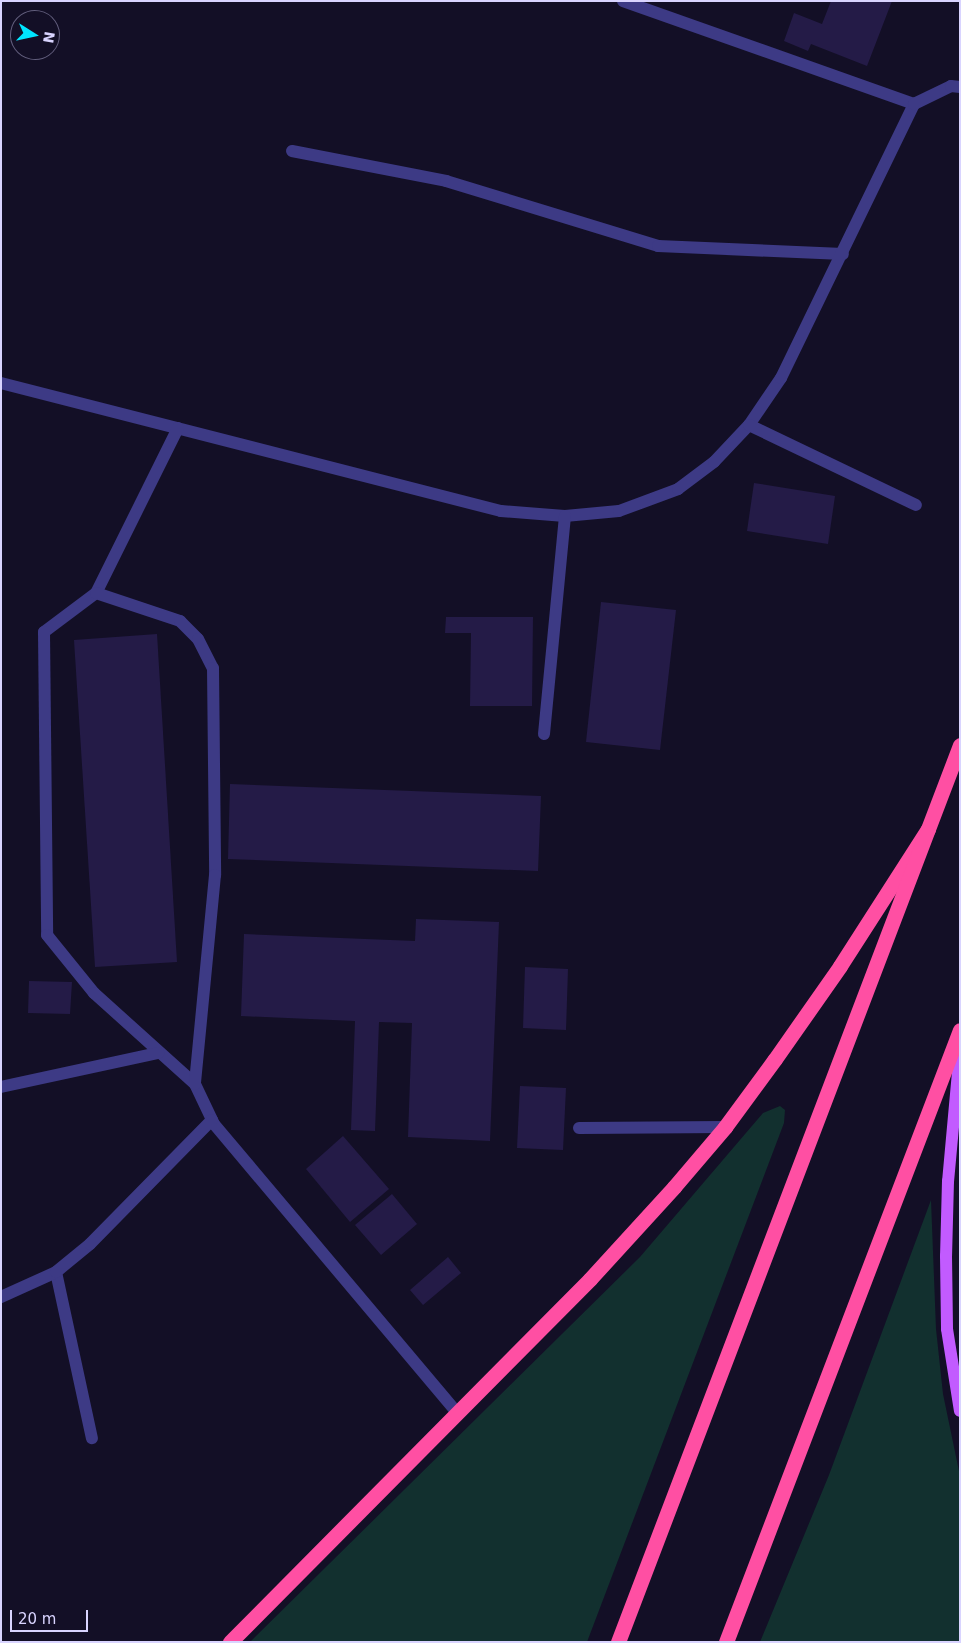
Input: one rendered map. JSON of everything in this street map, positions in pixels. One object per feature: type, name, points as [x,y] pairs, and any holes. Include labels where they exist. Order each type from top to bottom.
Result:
[{"type":"highway","points":[[618,1642],[960,745]]},
{"type":"highway","points":[[230,1642],[590,1280],[725,1127],[840,966],[928,829]]},
{"type":"highway","points":[[726,1642],[960,1030]]},
{"type":"main road","points":[[960,1050],[948,1172],[946,1256],[947,1329],[960,1411]]},
{"type":"street","points":[[623,1],[914,104]]},
{"type":"street","points":[[1,383],[502,511],[565,516],[619,511],[678,489],[714,462],[750,424],[782,378],[914,104],[951,86],[960,87]]},
{"type":"street","points":[[292,151],[446,181],[658,246],[843,254]]},
{"type":"street","points":[[750,424],[916,505]]},
{"type":"street","points":[[178,428],[96,593],[44,632],[48,935],[94,993],[158,1053],[195,1084],[212,1120],[458,1413]]},
{"type":"street","points":[[544,734],[565,516]]},
{"type":"street","points":[[96,593],[180,621],[198,639],[213,668],[215,875],[195,1084]]},
{"type":"street","points":[[1,1087],[158,1053]]},
{"type":"street","points":[[1,1297],[56,1272],[90,1244],[212,1120]]},
{"type":"street","points":[[579,1128],[725,1127]]},
{"type":"street","points":[[56,1272],[92,1438]]},
{"type":"green space","points":[[780,1106],[785,1110],[784,1123],[587,1642],[250,1642],[640,1257],[763,1113]]},
{"type":"green space","points":[[931,1200],[936,1329],[943,1394],[960,1476],[960,1642],[760,1642],[829,1475]]},
{"type":"building","points":[[831,1],[892,1],[867,66],[811,44],[808,51],[784,41],[794,13],[822,24]]},
{"type":"building","points":[[754,483],[835,496],[828,544],[747,531]]},
{"type":"building","points":[[601,602],[676,610],[660,750],[586,742]]},
{"type":"building","points":[[446,617],[533,617],[532,706],[470,706],[471,633],[445,633]]},
{"type":"building","points":[[157,634],[177,962],[95,967],[74,640]]},
{"type":"building","points":[[230,784],[541,796],[538,871],[228,859]]},
{"type":"building","points":[[416,919],[499,922],[490,1141],[408,1137],[412,1023],[379,1022],[375,1131],[351,1130],[355,1021],[241,1016],[244,934],[415,941]]},
{"type":"building","points":[[525,967],[568,969],[566,1030],[523,1028]]},
{"type":"building","points":[[29,981],[72,982],[70,1014],[28,1013]]},
{"type":"building","points":[[520,1086],[566,1088],[563,1150],[517,1148]]},
{"type":"building","points":[[343,1136],[389,1189],[350,1222],[306,1169]]},
{"type":"building","points":[[392,1194],[417,1224],[381,1255],[355,1225]]},
{"type":"building","points":[[448,1257],[461,1273],[423,1305],[410,1290]]}]
